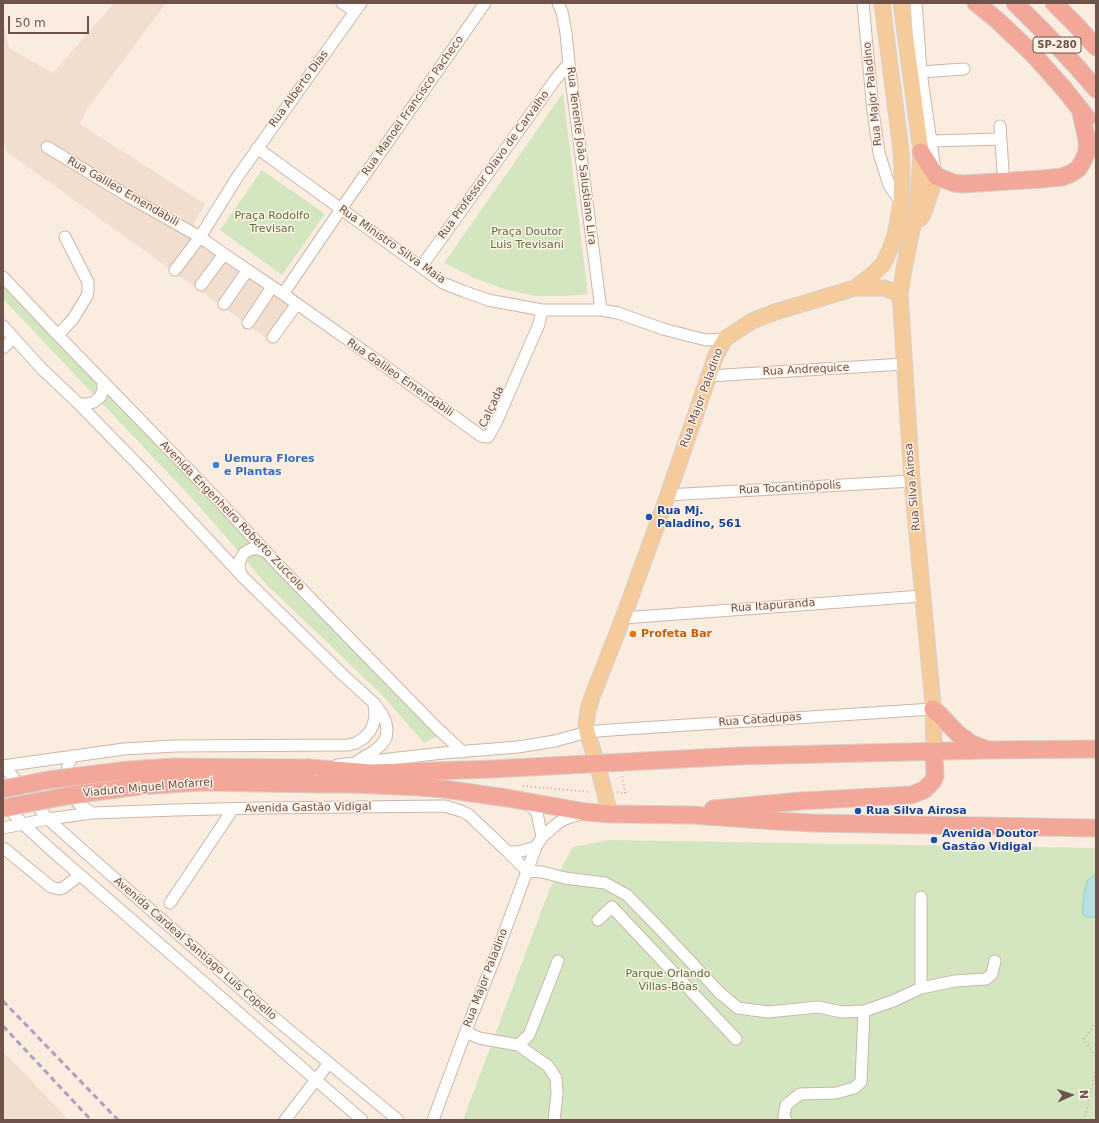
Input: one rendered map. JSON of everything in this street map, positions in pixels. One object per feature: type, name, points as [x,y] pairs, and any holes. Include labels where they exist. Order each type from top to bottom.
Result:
[{"type":"highway","points":[[976,3],[997,20],[1032,54],[1065,90],[1096,128]]},
{"type":"highway","name":"SP-280","points":[[1015,3],[1045,32],[1096,89]]},
{"type":"highway","points":[[1054,3],[1096,47]]},
{"type":"highway","points":[[924,147],[936,176],[954,183],[962,184],[1062,177],[1070,174],[1078,168],[1087,152],[1087,140],[1080,109]]},
{"type":"highway","points":[[933,709],[958,734],[972,744],[987,750]]},
{"type":"highway","points":[[314,774],[498,768],[739,756],[1096,749]]},
{"type":"highway","points":[[692,814],[715,808],[801,801],[911,795],[924,790],[933,780],[935,776],[934,752]]},
{"type":"highway","name":"Viaduto Miguel Mofarrej","points":[[3,789],[66,777],[128,770],[174,767],[314,774]]},
{"type":"highway","name":"Avenida Gastão Vidigal","points":[[314,774],[350,784],[420,787],[499,797],[586,812],[610,814],[692,814]]},
{"type":"highway","name":"Viaduto Miguel Mofarrej","points":[[3,808],[72,795],[148,786],[314,774]]},
{"type":"highway","points":[[692,814],[813,824],[1096,828]]},
{"type":"main road","points":[[882,3],[901,150],[901,203]]},
{"type":"main road","points":[[855,288],[884,288],[900,294],[918,200],[924,147],[901,3]]},
{"type":"main road","points":[[911,233],[923,215],[936,176]]},
{"type":"main road","name":"Rua Major Paladino","points":[[610,814],[597,762],[587,732],[586,725],[592,697],[668,495],[716,355],[725,339],[752,321],[775,312],[855,288],[873,274],[883,264],[890,249],[901,203]]},
{"type":"main road","name":"Rua Silva Airosa","points":[[900,294],[912,481],[933,709],[934,752]]},
{"type":"street","points":[[342,3],[358,7]]},
{"type":"street","name":"Rua Manoel Francisco Pacheco","points":[[283,294],[485,3]]},
{"type":"street","name":"Rua Tenente João Salustiano Lira","points":[[558,3],[562,12],[566,34],[601,310]]},
{"type":"street","name":"Rua Major Paladino","points":[[864,3],[873,111],[879,154],[890,185],[901,203]]},
{"type":"street","points":[[916,3],[924,147],[1001,139]]},
{"type":"street","name":"Rua Alberto Dias","points":[[200,236],[257,148],[358,7]]},
{"type":"street","name":"Rua Professor Olavo de Carvalho","points":[[421,267],[555,80],[569,64]]},
{"type":"street","points":[[921,72],[964,69]]},
{"type":"street","points":[[1000,126],[1003,171]]},
{"type":"street","name":"Rua Galileo Emendabili","points":[[46,148],[131,198],[200,236],[247,271],[283,294],[481,436],[488,437],[499,416],[539,324],[542,310]]},
{"type":"street","name":"Rua Ministro Silva Maia","points":[[257,148],[443,283],[488,300],[542,310],[601,310],[618,313],[663,329],[706,340],[725,339]]},
{"type":"street","points":[[175,270],[200,236]]},
{"type":"street","points":[[58,335],[73,319],[87,296],[88,291],[88,282],[65,237]]},
{"type":"street","points":[[201,285],[224,254]]},
{"type":"street","points":[[224,304],[247,271]]},
{"type":"street","name":"Avenida Engenheiro Roberto Zuccolo","points":[[3,277],[218,500],[266,553],[437,728],[463,752]]},
{"type":"street","points":[[248,323],[272,287]]},
{"type":"street","points":[[273,337],[297,304]]},
{"type":"street","points":[[3,326],[42,369],[79,404],[146,473],[242,576],[343,675],[374,703],[382,714],[386,723],[386,738],[374,752],[354,763]]},
{"type":"street","points":[[3,348],[14,338]]},
{"type":"street","points":[[706,340],[716,355]]},
{"type":"street","name":"Rua Andrequice","points":[[709,376],[904,364]]},
{"type":"street","points":[[79,404],[94,402],[100,397],[103,390],[103,382]]},
{"type":"street","name":"Rua Tocantinópolis","points":[[668,495],[912,481]]},
{"type":"street","points":[[242,576],[239,568],[240,560],[244,553],[251,549],[259,549],[266,553]]},
{"type":"street","name":"Rua Itapuranda","points":[[623,618],[922,596]]},
{"type":"street","points":[[3,766],[124,749],[175,746],[348,745],[356,743],[364,738],[370,731],[375,717],[374,703]]},
{"type":"street","name":"Rua Catadupas","points":[[587,732],[933,709]]},
{"type":"street","points":[[314,774],[354,763],[518,747],[556,741],[587,732]]},
{"type":"street","points":[[72,756],[67,768],[66,777],[68,786],[73,797],[79,804],[92,813]]},
{"type":"street","name":"Avenida Cardeal Santiago Luís Copello","points":[[3,766],[48,819],[93,860],[266,1011],[398,1120]]},
{"type":"street","name":"Avenida Cardeal Santiago Luís Copello","points":[[3,802],[22,823],[49,848],[362,1120]]},
{"type":"street","points":[[524,802],[533,808],[542,837]]},
{"type":"street","name":"Avenida Gastão Vidigal","points":[[3,828],[22,823],[92,813],[261,808],[445,806],[469,815],[526,871]]},
{"type":"street","points":[[170,903],[233,809]]},
{"type":"street","name":"Rua Major Paladino","points":[[433,1120],[536,847],[542,837],[551,828],[565,819],[586,812]]},
{"type":"street","points":[[508,852],[518,852],[536,847]]},
{"type":"street","points":[[5,849],[51,887],[59,889],[63,888],[80,875]]},
{"type":"street","points":[[526,871],[542,872],[565,878],[605,883],[627,895],[720,993],[738,1008],[768,1012],[818,1007],[842,1012],[864,1012],[921,988],[955,981],[986,979],[992,974],[995,961]]},
{"type":"street","points":[[921,897],[921,988]]},
{"type":"street","points":[[598,920],[612,907],[736,1039]]},
{"type":"street","points":[[518,1045],[529,1035],[558,961]]},
{"type":"street","points":[[786,1120],[784,1116],[786,1105],[800,1094],[836,1093],[854,1088],[861,1082],[864,1012]]},
{"type":"street","points":[[466,1032],[479,1038],[518,1045],[548,1066],[556,1078],[557,1094],[554,1120]]},
{"type":"street","points":[[285,1120],[330,1063]]},
{"type":"path","points":[[619,792],[625,792],[621,773]]},
{"type":"path","points":[[1096,1022],[1084,1039],[1096,1058]]},
{"type":"path","points":[[1084,1120],[1096,1070]]},
{"type":"shaded area","points":[[114,3],[166,3],[88,108],[80,124],[205,204],[191,228],[297,310],[273,343],[7,152],[3,140],[3,22],[9,48],[53,73]]},
{"type":"shaded area","points":[[3,1052],[23,1072],[69,1120],[3,1120]]},
{"type":"green space","name":"Praça Doutor Luis Trevisani","points":[[563,93],[588,294],[536,296],[507,290],[474,278],[444,263]]},
{"type":"green space","name":"Praça Rodolfo Trevisan","points":[[262,170],[325,214],[282,275],[220,230]]},
{"type":"green space","points":[[3,282],[279,573],[437,736],[424,743],[383,696],[265,583],[187,493],[3,299]]},
{"type":"green space","name":"Parque Orlando Villas-Bôas","points":[[609,840],[1096,848],[1096,1120],[463,1120],[550,888],[573,847]]},
{"type":"water","points":[[1096,874],[1096,917],[1087,917],[1083,915],[1082,912],[1085,887],[1088,880]]},
{"type":"railway","points":[[3,1001],[118,1120]]},
{"type":"railway","points":[[3,1026],[91,1120]]},
{"type":"place","name":"Uemura Flores e Plantas","points":[[216,465]]},
{"type":"place","name":"Rua Mj. Paladino, 561","points":[[649,517]]},
{"type":"place","name":"Profeta Bar","points":[[633,634]]},
{"type":"place","name":"Rua Silva Airosa","points":[[858,811]]},
{"type":"place","name":"Avenida Doutor Gastão Vidigal","points":[[934,840]]}]
